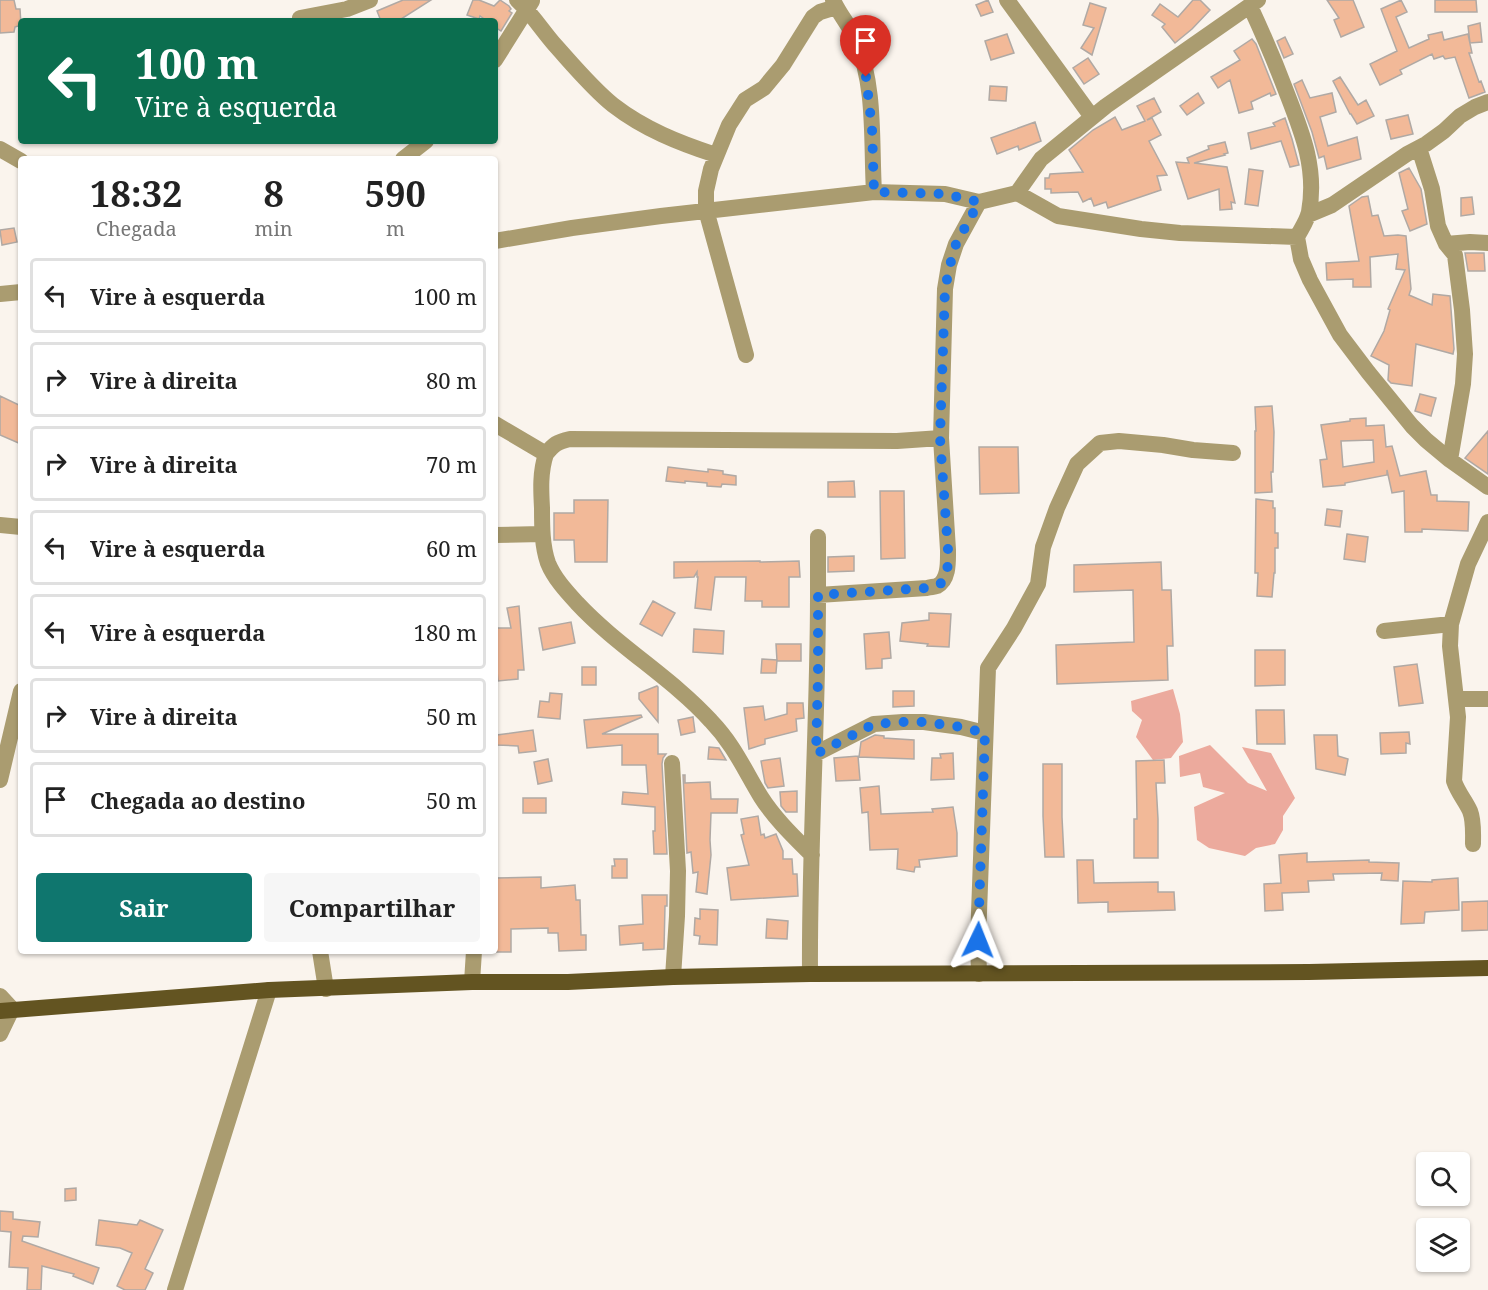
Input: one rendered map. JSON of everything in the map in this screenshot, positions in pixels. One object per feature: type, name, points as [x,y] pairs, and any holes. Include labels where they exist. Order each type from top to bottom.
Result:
[{"type":"main road","points":[[6,1010],[268,990],[472,982],[568,982],[810,974],[1298,972],[1488,968]]},
{"type":"street","points":[[300,18],[347,9],[370,0]]},
{"type":"street","points":[[1008,0],[1092,117]]},
{"type":"street","points":[[498,54],[525,3],[550,39],[612,104],[640,124],[670,139],[716,155]]},
{"type":"street","points":[[498,240],[706,210],[874,192],[945,194],[979,202],[1017,193],[1041,159],[1092,117],[1254,3],[1307,148],[1311,188],[1308,215],[1297,237],[1301,258],[1310,280],[1340,335],[1412,426],[1425,440],[1488,488]]},
{"type":"street","points":[[746,355],[706,210],[706,191],[711,169],[729,125],[739,108],[745,100],[771,81],[813,16],[834,4],[856,40],[863,62],[869,92],[874,192]]},
{"type":"street","points":[[1308,215],[1332,205],[1444,131],[1460,116],[1488,102]]},
{"type":"street","points":[[407,156],[422,144]]},
{"type":"street","points":[[1419,148],[1432,189],[1438,226],[1446,244],[1455,255],[1464,333],[1463,384],[1450,460]]},
{"type":"street","points":[[0,149],[18,159]]},
{"type":"street","points":[[1017,193],[1058,216],[1180,233],[1297,237]]},
{"type":"street","points":[[818,595],[927,588],[938,586],[944,579],[948,550],[940,438],[945,289],[956,244],[979,202]]},
{"type":"street","points":[[1446,244],[1488,243]]},
{"type":"street","points":[[0,294],[18,292]]},
{"type":"street","points":[[498,426],[546,454]]},
{"type":"street","points":[[812,855],[785,829],[761,797],[729,742],[711,720],[689,698],[594,621],[562,587],[548,563],[542,534],[542,465],[553,445],[570,439],[897,441],[940,438]]},
{"type":"street","points":[[980,974],[978,940],[988,668],[1014,628],[1038,584],[1043,547],[1057,508],[1077,464],[1100,443],[1119,441],[1233,453]]},
{"type":"street","points":[[1473,844],[1472,818],[1454,781],[1458,732],[1450,652],[1451,624],[1468,564],[1488,522]]},
{"type":"street","points":[[0,525],[18,527]]},
{"type":"street","points":[[498,535],[542,534]]},
{"type":"street","points":[[810,974],[818,676],[818,537]]},
{"type":"street","points":[[1384,631],[1451,624]]},
{"type":"street","points":[[1456,699],[1488,699]]},
{"type":"street","points":[[0,780],[18,704]]},
{"type":"street","points":[[816,754],[874,724],[924,722],[985,733]]},
{"type":"street","points":[[672,763],[678,871],[673,977]]},
{"type":"street","points":[[320,954],[326,989]]},
{"type":"street","points":[[472,982],[474,954]]},
{"type":"street","points":[[175,1290],[268,990]]},
{"type":"street","points":[[0,996],[6,1010],[0,1034]]},
{"type":"shaded area","points":[[1173,689],[1180,714],[1183,742],[1171,758],[1153,760],[1136,737],[1142,720],[1132,711],[1131,701]]},
{"type":"shaded area","points":[[1210,745],[1248,783],[1267,791],[1242,747],[1271,753],[1295,798],[1283,816],[1283,830],[1275,844],[1256,848],[1245,856],[1209,848],[1197,840],[1194,807],[1225,793],[1203,787],[1200,773],[1180,777],[1179,756]]},
{"type":"building","points":[[0,0],[14,0],[16,9],[20,9],[18,26],[15,27],[14,32],[0,33]]},
{"type":"building","points":[[403,0],[431,0],[403,18],[380,18],[377,11]]},
{"type":"building","points":[[473,0],[494,6],[500,0],[509,6],[511,9],[509,11],[512,13],[501,31],[498,29],[498,18],[480,16],[476,18],[467,15]]},
{"type":"building","points":[[988,0],[993,12],[981,16],[976,5]]},
{"type":"building","points":[[1193,0],[1200,0],[1210,10],[1175,43],[1162,27],[1165,24],[1152,15],[1160,4],[1178,17]]},
{"type":"building","points":[[1327,0],[1353,0],[1364,27],[1341,37],[1334,20],[1339,18]]},
{"type":"building","points":[[1401,0],[1407,12],[1396,17],[1409,48],[1429,39],[1428,35],[1442,32],[1444,40],[1468,34],[1472,53],[1469,53],[1485,92],[1469,98],[1455,57],[1445,59],[1443,56],[1434,59],[1432,54],[1400,70],[1402,74],[1380,85],[1370,64],[1397,51],[1381,9]]},
{"type":"building","points":[[1435,0],[1476,0],[1477,12],[1435,12]]},
{"type":"building","points":[[1090,3],[1106,8],[1092,55],[1081,48],[1094,28],[1083,25]]},
{"type":"building","points":[[1480,23],[1482,42],[1470,43],[1468,26]]},
{"type":"building","points":[[1007,34],[1014,53],[991,60],[985,41]]},
{"type":"building","points":[[1285,37],[1293,54],[1284,58],[1277,41]]},
{"type":"building","points":[[1252,39],[1276,94],[1271,96],[1270,93],[1251,102],[1253,109],[1239,113],[1230,80],[1218,88],[1211,77],[1240,60],[1234,51]]},
{"type":"building","points":[[1088,58],[1099,74],[1084,84],[1073,68]]},
{"type":"building","points":[[1340,77],[1358,105],[1366,100],[1374,116],[1357,124],[1333,81]]},
{"type":"building","points":[[1302,80],[1310,98],[1332,93],[1336,112],[1320,117],[1328,146],[1357,137],[1361,159],[1327,169],[1324,156],[1319,158],[1294,84]]},
{"type":"building","points":[[990,86],[1007,87],[1006,101],[989,100]]},
{"type":"building","points":[[1198,93],[1204,103],[1187,115],[1180,106]]},
{"type":"building","points":[[1154,98],[1161,112],[1147,120],[1152,118],[1161,135],[1149,141],[1167,175],[1157,176],[1161,190],[1108,208],[1106,202],[1094,206],[1091,198],[1083,202],[1078,192],[1051,193],[1051,189],[1045,189],[1045,178],[1049,178],[1050,174],[1083,172],[1069,150],[1093,130],[1115,117],[1122,130],[1145,121],[1137,106]]},
{"type":"building","points":[[1408,115],[1413,134],[1391,139],[1386,120]]},
{"type":"building","points":[[1285,118],[1299,165],[1290,167],[1281,141],[1251,149],[1248,133],[1275,126],[1273,123]]},
{"type":"building","points":[[1035,122],[1041,141],[1019,150],[1018,146],[997,154],[991,138]]},
{"type":"building","points":[[1225,142],[1228,153],[1194,163],[1227,167],[1235,203],[1231,202],[1232,209],[1220,210],[1219,189],[1188,199],[1176,162],[1189,163],[1187,158],[1209,149],[1208,146]]},
{"type":"building","points":[[1409,168],[1421,189],[1427,224],[1410,231],[1402,211],[1408,209],[1399,173]]},
{"type":"building","points":[[1249,169],[1263,171],[1258,206],[1245,204]]},
{"type":"building","points":[[1368,196],[1372,216],[1378,215],[1384,236],[1406,236],[1411,289],[1409,295],[1432,305],[1433,294],[1450,296],[1453,354],[1416,344],[1412,386],[1391,383],[1388,380],[1389,365],[1371,356],[1384,331],[1390,310],[1388,309],[1405,270],[1396,269],[1398,254],[1370,257],[1371,287],[1353,287],[1353,279],[1327,280],[1326,263],[1359,261],[1349,206],[1362,197]]},
{"type":"building","points":[[1472,197],[1474,214],[1461,216],[1461,198]]},
{"type":"building","points":[[14,228],[17,242],[2,245],[0,230]]},
{"type":"building","points":[[1465,253],[1484,253],[1485,271],[1468,271]]},
{"type":"building","points":[[1420,394],[1436,398],[1431,416],[1415,411]]},
{"type":"building","points":[[0,396],[18,405],[18,443],[0,435]]},
{"type":"building","points":[[1272,406],[1274,432],[1272,492],[1255,493],[1255,407]]},
{"type":"building","points":[[1366,418],[1366,426],[1384,425],[1386,447],[1392,446],[1400,476],[1426,471],[1431,495],[1437,495],[1437,501],[1469,502],[1468,531],[1422,529],[1422,532],[1405,532],[1404,491],[1392,493],[1387,470],[1387,475],[1345,483],[1345,485],[1323,487],[1320,460],[1327,459],[1321,425],[1350,421],[1350,419]],"holes":[[[1373,440],[1374,462],[1343,467],[1341,441]]]},
{"type":"building","points":[[1488,431],[1488,474],[1465,458]]},
{"type":"building","points":[[979,447],[1018,447],[1019,493],[980,494]]},
{"type":"building","points":[[668,467],[708,472],[708,469],[723,471],[723,474],[736,476],[736,485],[722,484],[721,487],[707,486],[707,483],[666,481]]},
{"type":"building","points":[[854,481],[855,497],[828,497],[828,482]]},
{"type":"building","points":[[880,491],[904,491],[905,558],[881,559]]},
{"type":"building","points":[[1256,499],[1273,501],[1273,508],[1275,508],[1275,533],[1278,533],[1278,548],[1275,548],[1272,597],[1257,596]]},
{"type":"building","points":[[574,500],[608,500],[607,562],[575,562],[574,540],[554,540],[554,513],[574,513]]},
{"type":"building","points":[[1327,509],[1342,511],[1340,527],[1325,525]]},
{"type":"building","points":[[1347,534],[1368,537],[1365,562],[1344,559]]},
{"type":"building","points":[[854,556],[854,571],[828,572],[828,557]]},
{"type":"building","points":[[799,561],[800,577],[789,577],[789,607],[762,607],[762,601],[745,601],[746,577],[715,577],[711,610],[695,608],[697,572],[694,577],[674,578],[674,562]]},
{"type":"building","points":[[1161,562],[1162,590],[1171,590],[1173,646],[1167,646],[1168,680],[1057,684],[1056,645],[1134,642],[1133,590],[1074,592],[1074,565]]},
{"type":"building","points":[[653,601],[675,613],[662,636],[640,624]]},
{"type":"building","points":[[519,606],[524,670],[518,670],[518,679],[498,681],[498,628],[511,628],[507,608]]},
{"type":"building","points":[[929,613],[951,614],[949,647],[900,641],[902,623],[929,620]]},
{"type":"building","points":[[571,622],[575,643],[543,650],[539,628]]},
{"type":"building","points":[[694,629],[724,631],[723,654],[693,652]]},
{"type":"building","points":[[889,632],[891,658],[882,659],[882,668],[866,669],[864,634]]},
{"type":"building","points":[[776,644],[801,644],[801,661],[777,661]]},
{"type":"building","points":[[1255,650],[1285,650],[1285,685],[1255,686]]},
{"type":"building","points":[[762,659],[777,660],[776,673],[761,673]]},
{"type":"building","points":[[1417,664],[1423,703],[1399,706],[1394,667]]},
{"type":"building","points":[[582,667],[596,667],[596,685],[582,685]]},
{"type":"building","points":[[657,686],[658,722],[639,699],[639,693]]},
{"type":"building","points":[[893,691],[914,691],[914,706],[893,707]]},
{"type":"building","points":[[550,693],[562,694],[560,719],[538,717],[540,701],[549,702]]},
{"type":"building","points":[[787,703],[803,703],[804,718],[796,719],[797,731],[765,739],[765,744],[749,749],[744,708],[763,706],[765,720],[787,714]]},
{"type":"building","points":[[1256,710],[1284,710],[1285,744],[1257,744]]},
{"type":"building","points":[[641,715],[642,717],[602,734],[658,734],[658,754],[666,754],[662,764],[667,854],[654,854],[655,807],[622,804],[623,792],[648,794],[646,765],[622,765],[622,745],[587,748],[584,720]]},
{"type":"building","points":[[693,717],[695,732],[681,735],[678,720]]},
{"type":"building","points":[[533,730],[536,751],[519,753],[518,746],[498,745],[498,735]]},
{"type":"building","points":[[1409,732],[1410,744],[1406,743],[1406,753],[1381,754],[1380,733]]},
{"type":"building","points":[[875,735],[884,736],[884,738],[914,740],[914,759],[859,757],[861,742]]},
{"type":"building","points":[[1314,735],[1337,735],[1338,756],[1348,759],[1345,775],[1316,769]]},
{"type":"building","points":[[709,747],[719,748],[726,760],[708,759]]},
{"type":"building","points":[[953,753],[954,779],[931,780],[932,758],[941,758],[940,754]]},
{"type":"building","points":[[858,756],[860,780],[836,781],[834,758]]},
{"type":"building","points":[[780,758],[784,786],[768,788],[761,761]]},
{"type":"building","points":[[548,759],[552,781],[538,784],[534,762]]},
{"type":"building","points":[[1164,760],[1165,783],[1156,783],[1158,858],[1134,858],[1134,819],[1137,819],[1136,761]]},
{"type":"building","points":[[1043,764],[1062,764],[1064,857],[1045,857]]},
{"type":"building","points":[[683,775],[685,775],[685,783],[710,782],[711,799],[738,799],[737,813],[711,813],[711,855],[707,894],[696,892],[698,872],[693,873],[691,852],[687,853]]},
{"type":"building","points":[[879,786],[881,814],[933,812],[932,809],[953,807],[957,833],[957,856],[919,860],[920,867],[915,867],[914,872],[897,869],[898,849],[870,850],[868,812],[862,813],[860,788]]},
{"type":"building","points":[[797,791],[797,812],[786,812],[781,806],[780,792]]},
{"type":"building","points":[[523,798],[546,798],[546,813],[523,813]]},
{"type":"building","points":[[758,816],[761,835],[764,834],[765,838],[776,834],[783,851],[783,859],[792,859],[793,874],[797,874],[798,896],[731,900],[727,868],[749,865],[741,835],[744,834],[741,819]]},
{"type":"building","points":[[1307,853],[1307,862],[1369,860],[1369,862],[1399,863],[1398,881],[1381,880],[1382,873],[1333,874],[1334,880],[1308,881],[1309,892],[1282,893],[1283,910],[1265,911],[1264,884],[1281,883],[1279,855]]},
{"type":"building","points":[[614,859],[627,859],[627,878],[612,878]]},
{"type":"building","points":[[1077,860],[1093,860],[1094,883],[1158,882],[1158,892],[1174,892],[1175,910],[1108,912],[1108,902],[1078,903]]},
{"type":"building","points":[[541,877],[541,888],[575,885],[576,900],[580,900],[581,935],[586,935],[586,950],[559,951],[558,933],[548,933],[548,928],[511,929],[511,952],[498,952],[498,878]]},
{"type":"building","points":[[1458,878],[1459,910],[1425,912],[1424,923],[1401,924],[1403,881],[1432,882],[1432,880]]},
{"type":"building","points":[[642,895],[667,895],[664,949],[643,950],[643,943],[620,945],[619,926],[643,924]]},
{"type":"building","points":[[1488,901],[1488,930],[1462,931],[1462,902]]},
{"type":"building","points":[[700,909],[718,910],[717,945],[699,944],[700,936],[694,935],[695,918],[700,919]]},
{"type":"building","points":[[767,919],[788,921],[787,939],[766,938]]},
{"type":"building","points":[[76,1188],[76,1200],[65,1201],[65,1189]]},
{"type":"building","points":[[0,1211],[13,1212],[13,1219],[40,1222],[38,1237],[23,1236],[22,1241],[99,1268],[93,1284],[73,1276],[74,1274],[42,1266],[41,1290],[27,1290],[28,1268],[9,1267],[11,1232],[0,1231]]},
{"type":"building","points":[[99,1220],[137,1225],[140,1220],[163,1230],[145,1269],[153,1273],[145,1290],[125,1290],[117,1286],[132,1253],[120,1248],[96,1245]]},
{"type":"route","points":[[866,77],[872,128],[874,192],[945,194],[979,202],[956,244],[945,289],[940,438],[948,550],[944,579],[938,586],[927,588],[818,595],[816,754],[874,724],[924,722],[985,733],[978,940]]}]
